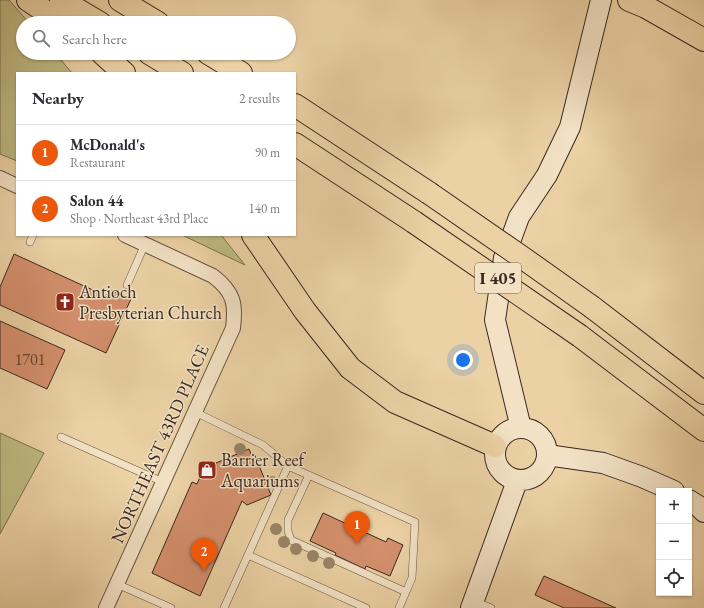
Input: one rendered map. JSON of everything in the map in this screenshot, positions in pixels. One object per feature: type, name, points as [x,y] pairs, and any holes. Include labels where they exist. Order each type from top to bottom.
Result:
[{"type":"highway","points":[[28,0],[52,16]]},
{"type":"highway","points":[[61,0],[88,16]]},
{"type":"highway","points":[[120,0],[146,16]]},
{"type":"highway","points":[[629,0],[646,7],[704,40]]},
{"type":"highway","points":[[110,60],[123,72]]},
{"type":"highway","points":[[161,60],[180,72]]},
{"type":"highway","points":[[220,60],[239,72]]},
{"type":"highway","name":"I 405","points":[[296,106],[429,193],[523,258],[592,307],[704,393]]},
{"type":"highway","name":"I 405","points":[[296,145],[414,222],[580,336],[704,430]]},
{"type":"highway","points":[[254,236],[305,311],[350,368],[395,402],[495,446]]},
{"type":"street","points":[[521,428],[495,320],[504,258],[519,217],[547,175],[570,127],[601,0]]},
{"type":"street","points":[[0,178],[16,186]]},
{"type":"street","points":[[127,236],[145,244]]},
{"type":"street","name":"NORTHEAST 43RD PLACE","points":[[106,608],[233,328],[235,315],[234,303],[230,293],[223,283],[213,276],[145,244]]},
{"type":"street","points":[[521,428],[529,429],[542,439],[546,447],[547,455],[541,472],[526,480],[517,481],[508,478],[498,468],[494,456],[495,446],[499,439],[512,429],[521,428]]},
{"type":"street","points":[[547,455],[603,463],[667,488]]},
{"type":"street","points":[[479,606],[517,481]]},
{"type":"street","points":[[692,502],[704,512]]},
{"type":"lane","points":[[127,285],[145,244]]},
{"type":"lane","points":[[195,412],[263,445],[288,466],[415,522],[412,578],[399,608]]},
{"type":"lane","points":[[61,436],[163,482]]},
{"type":"lane","points":[[224,608],[288,466]]},
{"type":"lane","points":[[309,475],[288,520],[288,531],[291,540],[406,592]]},
{"type":"lane","points":[[248,555],[366,608]]},
{"type":"lane","points":[[117,584],[171,608]]},
{"type":"shaded area","points":[[0,0],[9,0],[23,16],[16,16],[16,60],[61,60],[71,72],[16,72],[16,161],[0,154]]},
{"type":"shaded area","points":[[184,236],[222,236],[245,265]]},
{"type":"shaded area","points":[[0,433],[44,453],[0,534]]},
{"type":"building","name":"Antioch Presbyterian Church","points":[[14,254],[106,296],[110,290],[131,299],[106,353],[0,305],[0,287]]},
{"type":"building","points":[[0,321],[65,350],[47,389],[0,368]]},
{"type":"building","points":[[249,449],[251,454],[254,453],[271,495],[247,505],[242,501],[200,596],[152,573],[192,482],[197,484],[204,468]]},
{"type":"building","points":[[323,513],[386,542],[388,538],[403,545],[390,576],[366,566],[365,569],[310,541]]},
{"type":"building","points":[[544,576],[616,608],[564,608],[535,595]]},
{"type":"place","name":"Antioch Presbyterian Church","points":[[65,302]]},
{"type":"place","name":"Barrier Reef Aquariums","points":[[207,470]]},
{"type":"place","name":"McDonald's","points":[[357,544]]},
{"type":"place","name":"Salon 44","points":[[204,571]]}]
